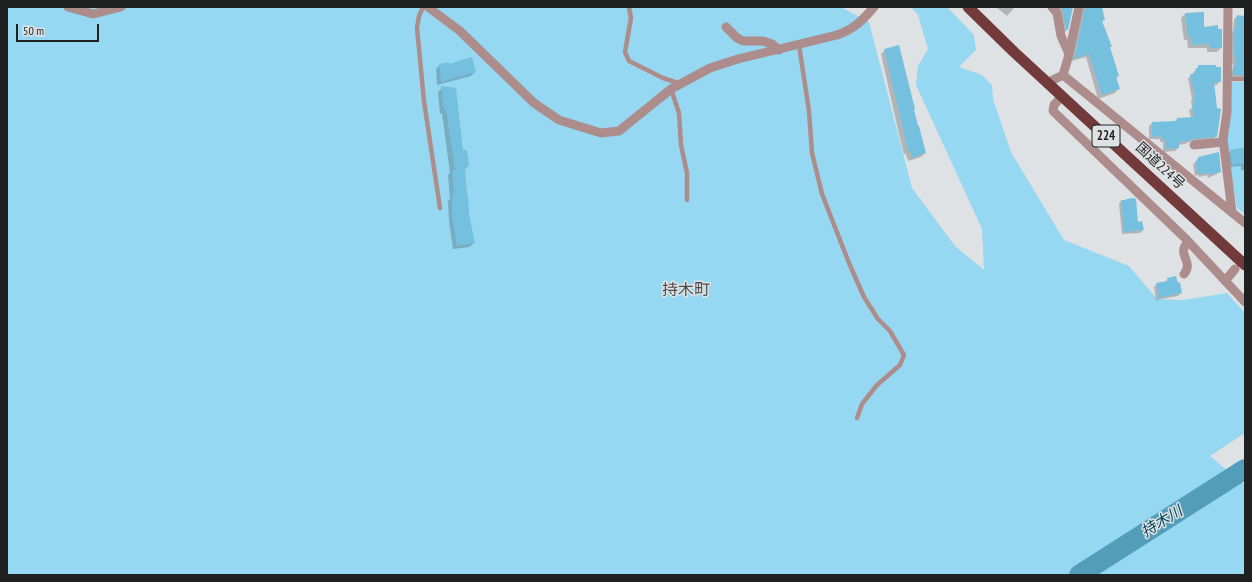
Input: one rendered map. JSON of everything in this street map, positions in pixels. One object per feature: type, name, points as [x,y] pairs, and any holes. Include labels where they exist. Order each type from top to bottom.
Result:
[{"type":"highway","name":"国道224号","points":[[968,7],[1240,267]]},
{"type":"street","points":[[68,7],[93,14],[121,7]]},
{"type":"street","points":[[428,7],[460,31],[534,103],[559,120],[601,133],[619,131],[671,89],[710,68],[738,59],[837,35],[850,30],[874,7]]},
{"type":"street","points":[[1052,7],[1057,13],[1061,36],[1069,54]]},
{"type":"street","points":[[1047,83],[1063,75],[1079,7]]},
{"type":"street","points":[[1228,7],[1227,112],[1223,142],[1232,212]]},
{"type":"street","points":[[726,27],[737,38],[743,41],[763,41],[772,44],[779,50]]},
{"type":"street","points":[[1063,75],[1245,223]]},
{"type":"street","points":[[1062,96],[1054,105],[1052,111],[1188,242],[1242,299],[1245,306]]},
{"type":"street","points":[[1194,145],[1223,142]]},
{"type":"street","points":[[1184,274],[1187,268],[1187,260],[1184,248],[1188,242]]},
{"type":"street","points":[[1225,281],[1240,267]]},
{"type":"lane","points":[[423,7],[419,16],[418,35],[424,101],[440,208]]},
{"type":"lane","points":[[629,7],[631,18],[625,52],[629,61],[663,78],[681,84]]},
{"type":"lane","points":[[799,44],[810,111],[812,153],[822,194],[864,297],[878,319],[890,331],[904,355],[900,365],[877,385],[862,404],[857,418]]},
{"type":"lane","points":[[1228,80],[1245,79]]},
{"type":"lane","points":[[671,89],[679,113],[681,145],[688,172],[687,200]]},
{"type":"shaded area","points":[[7,7],[841,7],[869,22],[912,188],[955,246],[984,270],[982,229],[916,85],[918,66],[928,49],[918,15],[911,7],[947,7],[974,35],[976,50],[959,67],[982,75],[992,85],[993,99],[1011,152],[1064,240],[1129,266],[1157,299],[1183,300],[1227,293],[1245,313],[1245,433],[1210,456],[1245,485],[1245,575],[7,575]]},
{"type":"shaded area","points":[[1231,82],[1245,82],[1245,214],[1237,208],[1225,137]]},
{"type":"building","points":[[1062,7],[1073,7],[1068,30],[1066,30]]},
{"type":"building","points":[[1102,7],[1105,20],[1102,21],[1112,47],[1110,47],[1119,76],[1116,77],[1120,89],[1102,95],[1089,54],[1074,59],[1085,8]]},
{"type":"building","points":[[1204,12],[1204,27],[1218,25],[1218,29],[1222,29],[1222,48],[1210,48],[1210,44],[1192,45],[1191,37],[1188,37],[1185,13]]},
{"type":"building","points":[[1237,15],[1245,16],[1245,75],[1233,75],[1233,66],[1236,66],[1234,52],[1234,29]]},
{"type":"building","points":[[899,45],[918,126],[926,153],[912,158],[910,150],[908,151],[884,49]]},
{"type":"building","points":[[472,57],[476,72],[441,82],[439,64],[449,62],[449,64]]},
{"type":"building","points":[[1198,65],[1216,65],[1216,67],[1221,67],[1221,82],[1214,82],[1217,108],[1221,109],[1217,137],[1179,142],[1179,148],[1166,149],[1165,139],[1162,140],[1162,136],[1152,137],[1152,122],[1177,121],[1177,118],[1194,117],[1192,106],[1194,105],[1195,96],[1190,74],[1195,74]]},
{"type":"building","points":[[441,86],[456,88],[463,150],[467,150],[469,166],[465,167],[467,195],[475,243],[457,246],[452,216],[452,195],[454,195],[452,170],[455,170]]},
{"type":"building","points":[[1245,147],[1245,163],[1232,165],[1230,150]]},
{"type":"building","points":[[1219,152],[1221,172],[1210,175],[1210,172],[1201,175],[1201,173],[1197,174],[1196,162],[1198,161],[1198,157]]},
{"type":"building","points":[[1136,199],[1138,222],[1142,221],[1144,230],[1124,232],[1121,200]]},
{"type":"building","points":[[1176,276],[1178,283],[1180,282],[1182,293],[1159,298],[1156,283],[1168,281],[1167,278]]},
{"type":"waterway","name":"持木川","points":[[1079,575],[1245,469]]},
{"type":"district","name":"持木町","points":[[686,290]]}]
